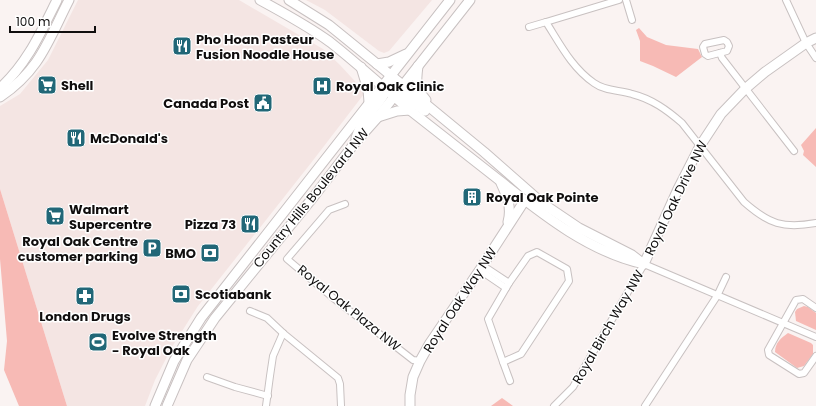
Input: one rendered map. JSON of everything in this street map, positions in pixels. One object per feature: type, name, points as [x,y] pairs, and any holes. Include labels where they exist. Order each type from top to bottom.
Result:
[{"type":"street","points":[[0,88],[18,70],[26,58],[57,0]]},
{"type":"street","points":[[0,98],[14,87],[32,69],[41,56],[69,0]]},
{"type":"street","points":[[260,0],[293,18],[328,41],[361,67],[433,117],[444,120]]},
{"type":"street","points":[[289,0],[329,25],[390,75],[392,89],[410,110],[525,200],[580,238],[614,255],[644,264],[816,337]]},
{"type":"street","name":"Country Hills Boulevard NW","points":[[167,406],[187,360],[215,318],[354,144],[378,117],[392,89],[390,75],[450,0]]},
{"type":"street","name":"Country Hills Boulevard NW","points":[[155,406],[174,361],[201,318],[369,102],[392,89],[418,66],[470,0]]},
{"type":"street","points":[[529,27],[620,0]]},
{"type":"street","points":[[626,0],[632,20]]},
{"type":"street","points":[[786,0],[806,43],[816,58]]},
{"type":"street","points":[[546,22],[580,72],[595,84],[612,91],[631,93],[654,102],[670,112],[682,123],[744,202],[756,213],[783,225],[800,226],[816,223]]},
{"type":"street","name":"Royal Oak Drive NW","points":[[644,264],[678,189],[700,146],[721,114],[745,89],[765,72],[806,43],[816,38]]},
{"type":"street","points":[[720,53],[722,58],[745,89],[794,151]]},
{"type":"street","points":[[377,64],[388,62],[408,54]]},
{"type":"street","points":[[418,66],[416,82],[419,92],[435,112],[444,120],[551,209],[579,228],[632,255],[644,264]]},
{"type":"street","points":[[361,67],[368,90],[369,102]]},
{"type":"street","points":[[392,89],[435,112]]},
{"type":"street","points":[[354,144],[358,131],[383,97],[392,89]]},
{"type":"street","points":[[378,117],[397,111],[410,110]]},
{"type":"street","points":[[501,181],[509,202],[510,214],[507,228]]},
{"type":"street","name":"Royal Oak Way NW","points":[[410,406],[413,377],[420,361],[525,200]]},
{"type":"street","name":"Royal Oak Plaza NW","points":[[345,204],[329,210],[287,258],[332,297],[413,360],[420,361]]},
{"type":"street","points":[[503,362],[521,354],[568,281],[567,269],[537,252],[528,256],[508,285],[488,319],[503,362],[510,381]]},
{"type":"street","name":"Royal Birch Way NW","points":[[554,406],[573,387],[644,264]]},
{"type":"street","points":[[481,268],[488,269],[508,285]]},
{"type":"street","points":[[645,406],[717,296],[726,277]]},
{"type":"street","points":[[816,308],[803,298],[796,300],[768,350],[770,355],[799,374],[804,373],[816,356]]},
{"type":"street","points":[[250,311],[267,318],[338,378],[340,384],[341,406]]},
{"type":"street","points":[[266,406],[273,356],[283,333]]},
{"type":"street","points":[[207,377],[235,387],[268,396]]},
{"type":"shaded area","points":[[78,0],[239,0],[323,49],[364,91],[364,94],[311,163],[198,306],[172,347],[155,380],[145,406],[67,406],[0,189],[0,106],[20,94],[48,60]]},
{"type":"shaded area","points":[[306,0],[432,0],[389,51],[384,53],[379,51],[325,10]]},
{"type":"shaded area","points":[[639,28],[647,37],[666,45],[698,49],[702,57],[676,77],[640,61],[640,41],[636,30]]},
{"type":"shaded area","points":[[816,128],[816,167],[803,155],[804,151],[801,145]]},
{"type":"shaded area","points":[[0,189],[67,406],[19,406],[4,370],[7,341],[0,259]]},
{"type":"shaded area","points":[[804,306],[816,313],[816,330],[796,321],[795,312],[797,309]]},
{"type":"shaded area","points":[[788,333],[813,345],[813,354],[804,366],[797,368],[775,352],[779,341]]},
{"type":"shaded area","points":[[502,398],[513,406],[491,406]]},
{"type":"place","name":"Pho Hoan Pasteur Fusion Noodle House","points":[[182,46]]},
{"type":"place","name":"Shell","points":[[47,85]]},
{"type":"place","name":"Royal Oak Clinic","points":[[322,86]]},
{"type":"place","name":"Canada Post","points":[[263,103]]},
{"type":"place","name":"McDonald's","points":[[76,138]]},
{"type":"place","name":"Royal Oak Pointe","points":[[472,197]]},
{"type":"place","name":"Walmart Supercentre","points":[[55,216]]},
{"type":"place","name":"Pizza 73","points":[[250,224]]},
{"type":"place","name":"Royal Oak Centre customer parking","points":[[152,248]]},
{"type":"place","name":"BMO","points":[[210,253]]},
{"type":"place","name":"Scotiabank","points":[[181,294]]},
{"type":"place","name":"London Drugs","points":[[85,296]]},
{"type":"place","name":"Evolve Strength - Royal Oak","points":[[98,342]]}]
